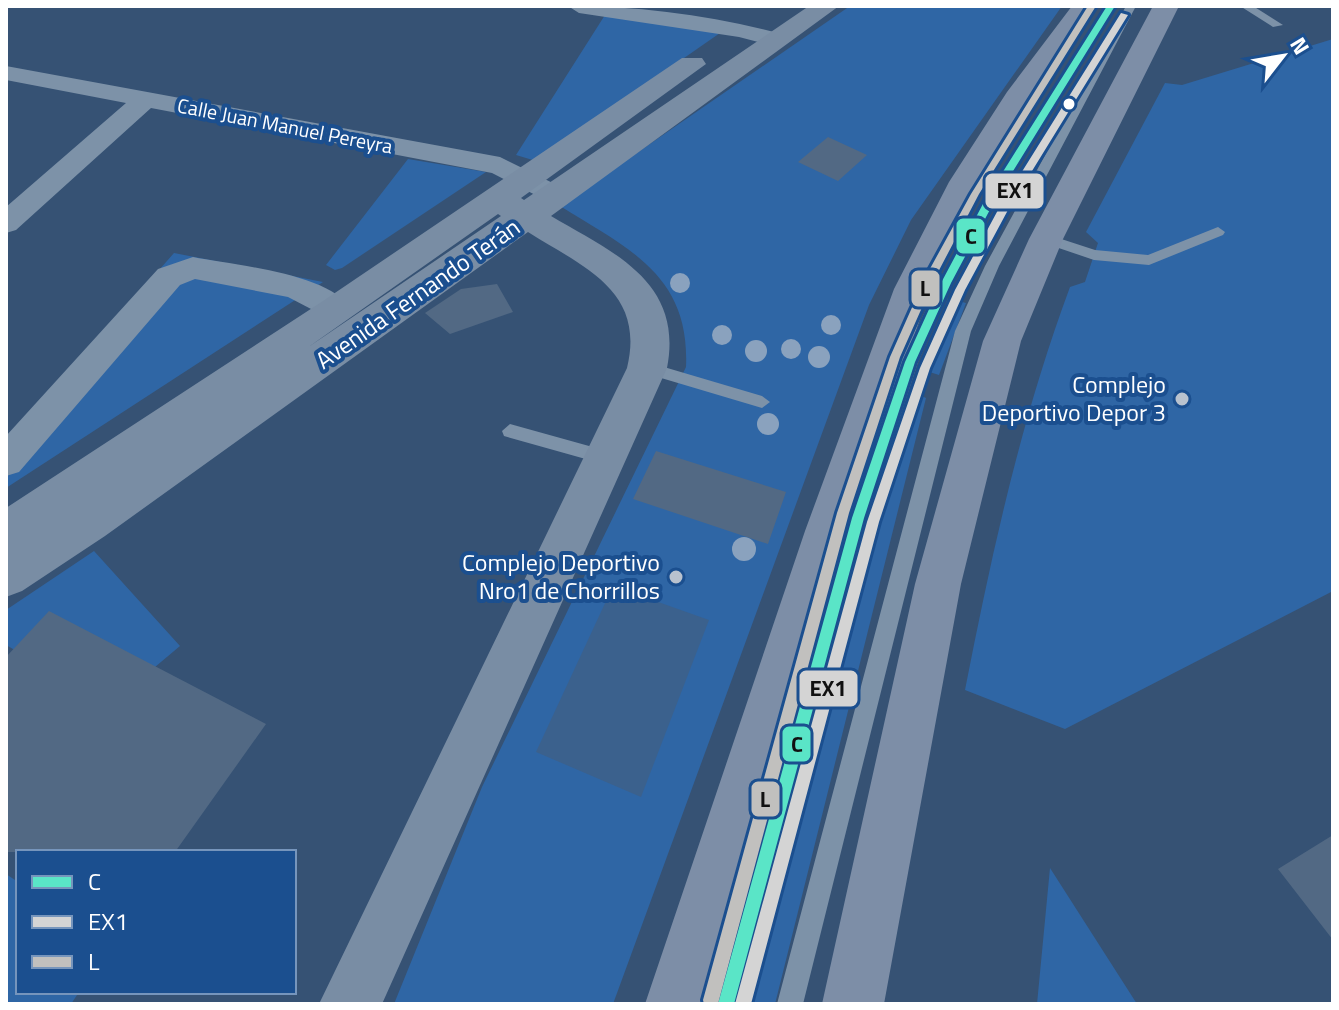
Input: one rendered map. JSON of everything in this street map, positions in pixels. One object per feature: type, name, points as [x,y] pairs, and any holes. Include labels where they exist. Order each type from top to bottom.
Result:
[{"type":"main road","name":"Avenida Fernando Terán","points":[[6,532],[336,310],[528,198],[740,30],[778,23],[826,6]]},
{"type":"main road","points":[[676,1004],[827,531],[912,289],[965,182],[1017,98],[1086,6]]},
{"type":"main road","points":[[853,1004],[938,584],[1002,341],[1046,239],[1166,6]]},
{"type":"main road","name":"Avenida Fernando Terán","points":[[6,576],[528,198],[778,23]]},
{"type":"main road","points":[[350,1004],[607,458],[647,368],[651,350],[645,308],[620,273],[528,198]]},
{"type":"street","points":[[579,6],[740,30]]},
{"type":"street","name":"Calle Juan Manuel Pereyra","points":[[6,73],[500,166],[528,198]]},
{"type":"street","points":[[6,223],[146,99]]},
{"type":"street","points":[[6,461],[169,277],[179,271],[193,268],[296,288],[336,310]]},
{"type":"lane","points":[[726,1004],[857,520],[892,413],[927,324],[963,251],[1009,167],[1111,6]]},
{"type":"lane","points":[[790,1004],[963,331],[992,266],[1131,6]]},
{"type":"lane","points":[[1245,6],[1277,25]]},
{"type":"lane","points":[[1046,239],[1094,255],[1149,260],[1218,232]]},
{"type":"lane","points":[[647,368],[762,402]]},
{"type":"lane","points":[[510,431],[607,458]]},
{"type":"shaded area","name":"Complejo Deportivo Nro1 de Chorrillos","points":[[850,6],[1062,6],[911,220],[869,305],[613,1004],[394,1004],[482,787],[686,367],[685,335],[678,309],[666,287],[631,252],[560,206]]},
{"type":"shaded area","points":[[605,15],[720,33],[536,161],[516,155]]},
{"type":"shaded area","name":"Complejo Deportivo Depor 3","points":[[1333,39],[1333,591],[1065,729],[965,690],[1022,436],[1070,287],[1085,282],[1098,243],[1086,232],[1165,83],[1182,85]]},
{"type":"shaded area","points":[[408,159],[486,172],[342,268],[335,270],[326,265]]},
{"type":"shaded area","points":[[174,253],[323,282],[6,488],[6,444]]},
{"type":"shaded area","points":[[948,298],[966,303],[939,375],[920,369]]},
{"type":"shaded area","points":[[911,391],[926,398],[775,1004],[747,1004],[841,632]]},
{"type":"shaded area","points":[[94,551],[180,646],[155,667],[13,649],[6,645],[6,610]]},
{"type":"shaded area","points":[[613,586],[709,620],[641,797],[536,752]]},
{"type":"shaded area","points":[[1050,868],[1137,1004],[1037,1004]]},
{"type":"shaded area","points":[[6,874],[16,881],[16,994],[78,994],[71,1004],[6,1004]]},
{"type":"building","points":[[828,137],[867,155],[838,181],[798,162]]},
{"type":"building","points":[[497,284],[513,312],[450,334],[425,313],[461,289]]},
{"type":"building","points":[[656,451],[786,492],[768,544],[633,499]]},
{"type":"building","points":[[49,611],[266,724],[176,850],[6,852],[6,657]]},
{"type":"building","points":[[1333,835],[1333,940],[1278,869]]},
{"type":"transit line","name":"L","points":[[711,1000],[843,513],[895,357],[931,276],[975,194],[1092,6]]},
{"type":"transit line","name":"C","points":[[726,1004],[858,518],[910,362],[946,283],[989,202],[1111,6]]},
{"type":"transit line","name":"EX1","points":[[743,1004],[873,522],[925,368],[960,290],[1003,210],[1124,15]]},
{"type":"place","name":"Complejo Deportivo Depor 3","points":[[1182,399]]},
{"type":"place","name":"Complejo Deportivo Nro1 de Chorrillos","points":[[676,577]]}]
